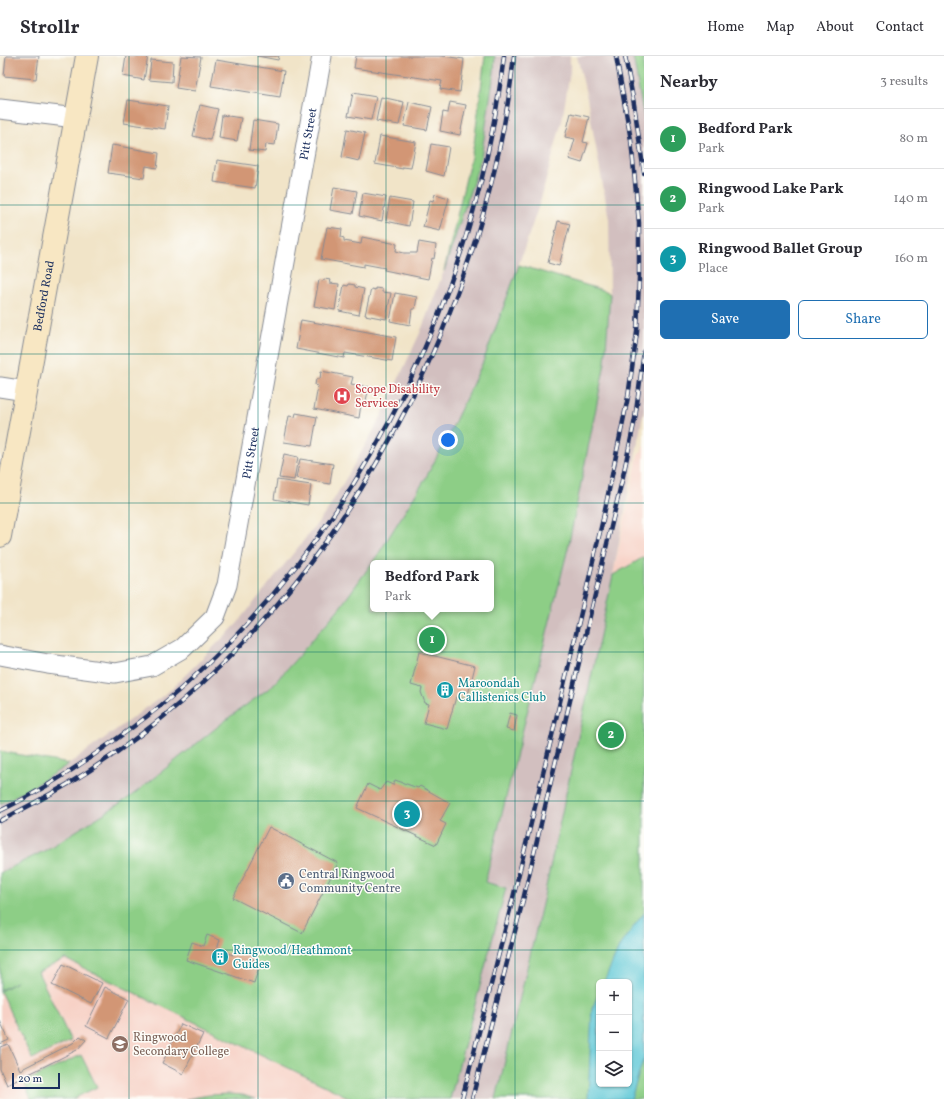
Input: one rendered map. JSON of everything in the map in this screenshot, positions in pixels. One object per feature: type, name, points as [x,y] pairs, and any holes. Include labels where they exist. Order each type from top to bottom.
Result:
[{"type":"main road","name":"Bedford Road","points":[[0,536],[87,56]]},
{"type":"street","name":"Pitt Street","points":[[0,655],[48,664],[115,673],[152,666],[183,648],[215,617],[227,585],[322,56]]},
{"type":"street","points":[[0,109],[76,118]]},
{"type":"street","points":[[0,388],[26,391]]},
{"type":"shaded area","points":[[495,56],[570,56],[570,72],[562,121],[540,202],[508,296],[483,362],[448,436],[424,481],[377,556],[374,560],[370,560],[370,566],[341,606],[271,687],[231,716],[130,797],[46,850],[0,873],[0,804],[32,787],[69,764],[168,692],[237,624],[327,511],[378,423],[420,333],[444,271],[481,158]]},
{"type":"shaded area","points":[[577,56],[633,56],[641,98],[644,118],[644,409],[613,575],[544,896],[496,1099],[450,1099],[506,889],[485,883],[568,548],[605,363],[610,294],[609,219],[587,98]]},
{"type":"shaded area","points":[[644,443],[644,557],[613,575],[638,455],[642,452]]},
{"type":"shaded area","name":"Ringwood Secondary College","points":[[65,959],[352,1099],[0,1099],[0,990]]},
{"type":"green space","points":[[485,56],[495,56],[481,158],[444,271],[474,144]]},
{"type":"green space","points":[[633,56],[644,56],[644,118]]},
{"type":"green space","points":[[519,265],[606,291],[610,294],[605,363],[568,548],[485,882],[506,888],[450,1099],[352,1099],[65,959],[38,972],[71,1041],[32,1059],[0,991],[16,982],[0,990],[0,873],[46,850],[130,797],[231,716],[271,687],[341,606],[370,566],[370,612],[494,612],[494,560],[374,560],[424,481],[448,436],[483,362]]},
{"type":"green space","points":[[644,557],[644,1099],[496,1099],[544,896],[613,575]]},
{"type":"green space","points":[[0,751],[69,764],[32,787],[0,804]]},
{"type":"green space","points":[[81,1055],[97,1087],[73,1099],[31,1099],[24,1082]]},
{"type":"green space","points":[[209,1095],[243,1095],[255,1099],[186,1099]]},
{"type":"water","points":[[644,913],[644,1057],[631,1099],[588,1099],[592,1009],[596,1000],[596,1087],[632,1087],[632,979],[605,979],[620,945]]},
{"type":"building","points":[[6,56],[39,56],[36,79],[4,76]]},
{"type":"building","points":[[126,56],[148,56],[144,80],[123,76]]},
{"type":"building","points":[[181,56],[201,57],[195,91],[176,88]]},
{"type":"building","points":[[257,56],[279,56],[278,60]]},
{"type":"building","points":[[356,56],[442,56],[464,59],[460,92],[440,89],[442,81],[354,68]]},
{"type":"building","points":[[151,60],[173,62],[172,82],[149,80]]},
{"type":"building","points":[[216,60],[284,71],[280,97],[211,86]]},
{"type":"building","points":[[353,93],[376,97],[371,120],[348,116]]},
{"type":"building","points":[[381,97],[404,102],[399,125],[376,121]]},
{"type":"building","points":[[128,100],[168,106],[165,129],[124,123]]},
{"type":"building","points":[[409,102],[432,107],[427,130],[404,126]]},
{"type":"building","points":[[450,102],[466,105],[460,135],[440,131],[443,112],[448,113]]},
{"type":"building","points":[[200,105],[218,109],[210,140],[193,136]]},
{"type":"building","points":[[571,113],[589,117],[583,142],[588,143],[582,163],[569,159],[575,139],[565,137]]},
{"type":"building","points":[[222,115],[241,118],[237,141],[219,138]]},
{"type":"building","points":[[253,120],[278,124],[275,145],[266,144],[265,152],[249,150]]},
{"type":"building","points":[[347,129],[365,133],[359,161],[342,157]]},
{"type":"building","points":[[380,136],[416,142],[411,168],[403,167],[403,169],[375,164]]},
{"type":"building","points":[[431,144],[449,147],[444,176],[426,171]]},
{"type":"building","points":[[112,145],[159,153],[157,168],[146,166],[144,178],[108,173]]},
{"type":"building","points":[[217,160],[258,166],[255,188],[214,182]]},
{"type":"building","points":[[334,187],[357,191],[353,214],[330,210]]},
{"type":"building","points":[[363,193],[386,197],[382,221],[359,216]]},
{"type":"building","points":[[435,194],[449,198],[440,231],[423,227],[430,200],[433,201]]},
{"type":"building","points":[[390,198],[413,202],[409,226],[386,221]]},
{"type":"building","points":[[558,221],[570,224],[559,266],[548,263]]},
{"type":"building","points":[[327,227],[342,229],[341,237],[344,238],[344,241],[361,244],[362,237],[397,244],[396,251],[404,253],[417,253],[419,242],[436,245],[434,259],[432,258],[428,279],[384,270],[385,268],[364,264],[364,267],[321,259]]},
{"type":"building","points":[[324,279],[331,280],[330,283],[339,284],[335,310],[314,306],[319,280],[323,281]]},
{"type":"building","points":[[349,284],[364,289],[359,315],[339,311],[344,285],[348,286]]},
{"type":"building","points":[[375,288],[382,289],[382,292],[391,293],[386,319],[365,315],[371,289],[375,290]]},
{"type":"building","points":[[395,293],[417,297],[415,309],[412,309],[410,325],[390,321]]},
{"type":"building","points":[[301,320],[396,337],[392,361],[345,353],[344,358],[296,349]]},
{"type":"building","name":"Scope Disability Services","points":[[321,371],[353,377],[351,384],[369,387],[365,405],[361,404],[359,418],[314,409],[318,386],[315,385],[316,379],[320,379]]},
{"type":"building","points":[[296,413],[317,417],[312,446],[284,442],[289,416],[295,417]]},
{"type":"building","points":[[284,454],[298,457],[294,480],[279,478]]},
{"type":"building","points":[[300,459],[333,464],[330,484],[296,478]]},
{"type":"building","points":[[277,480],[311,485],[308,505],[274,499]]},
{"type":"building","name":"Maroondah Callistenics Club","points":[[419,652],[475,666],[467,699],[456,697],[447,729],[424,723],[429,704],[425,703],[421,692],[422,688],[411,685]]},
{"type":"building","points":[[510,713],[517,715],[514,731],[506,729]]},
{"type":"building","points":[[395,780],[418,788],[420,786],[450,803],[440,821],[446,824],[436,845],[357,808],[368,784],[380,790],[386,782],[393,785]]},
{"type":"building","name":"Central Ringwood Community Centre","points":[[269,827],[338,863],[302,933],[233,898]]},
{"type":"building","name":"Ringwood/Heathmont Guides","points":[[207,935],[220,940],[217,949],[233,955],[236,948],[255,955],[253,962],[260,964],[254,983],[186,960],[192,942],[203,946]]},
{"type":"building","points":[[63,964],[102,983],[91,1004],[52,985]]},
{"type":"building","points":[[105,987],[129,999],[109,1038],[86,1026]]},
{"type":"building","points":[[0,1021],[9,1040],[0,1044]]},
{"type":"building","points":[[181,1024],[203,1034],[183,1074],[162,1063]]},
{"type":"building","points":[[80,1036],[86,1040],[77,1050],[7,1085],[0,1069],[0,1047],[8,1044],[20,1070],[73,1043]]},
{"type":"railway","points":[[0,811],[41,789],[80,765],[165,703],[198,673],[259,610],[314,542],[363,469],[405,392],[440,311],[468,228],[490,142],[504,56]]},
{"type":"railway","points":[[0,821],[83,775],[140,735],[181,702],[246,639],[306,569],[359,492],[406,409],[445,323],[477,235],[500,145],[514,56]]},
{"type":"railway","points":[[462,1099],[547,757],[603,519],[628,397],[637,332],[639,223],[631,140],[616,56]]},
{"type":"railway","points":[[625,56],[644,173]]},
{"type":"railway","points":[[472,1099],[523,900],[623,476],[635,419],[644,351]]},
{"type":"place","name":"Scope Disability Services","points":[[342,396]]},
{"type":"place","name":"Bedford Park","points":[[432,640]]},
{"type":"place","name":"Maroondah Callistenics Club","points":[[445,690]]},
{"type":"place","name":"Ringwood Lake Park","points":[[611,735]]},
{"type":"place","name":"Ringwood Ballet Group","points":[[407,814]]},
{"type":"place","name":"Central Ringwood Community Centre","points":[[286,881]]},
{"type":"place","name":"Ringwood/Heathmont Guides","points":[[220,957]]},
{"type":"place","name":"Ringwood Secondary College","points":[[120,1044]]}]
